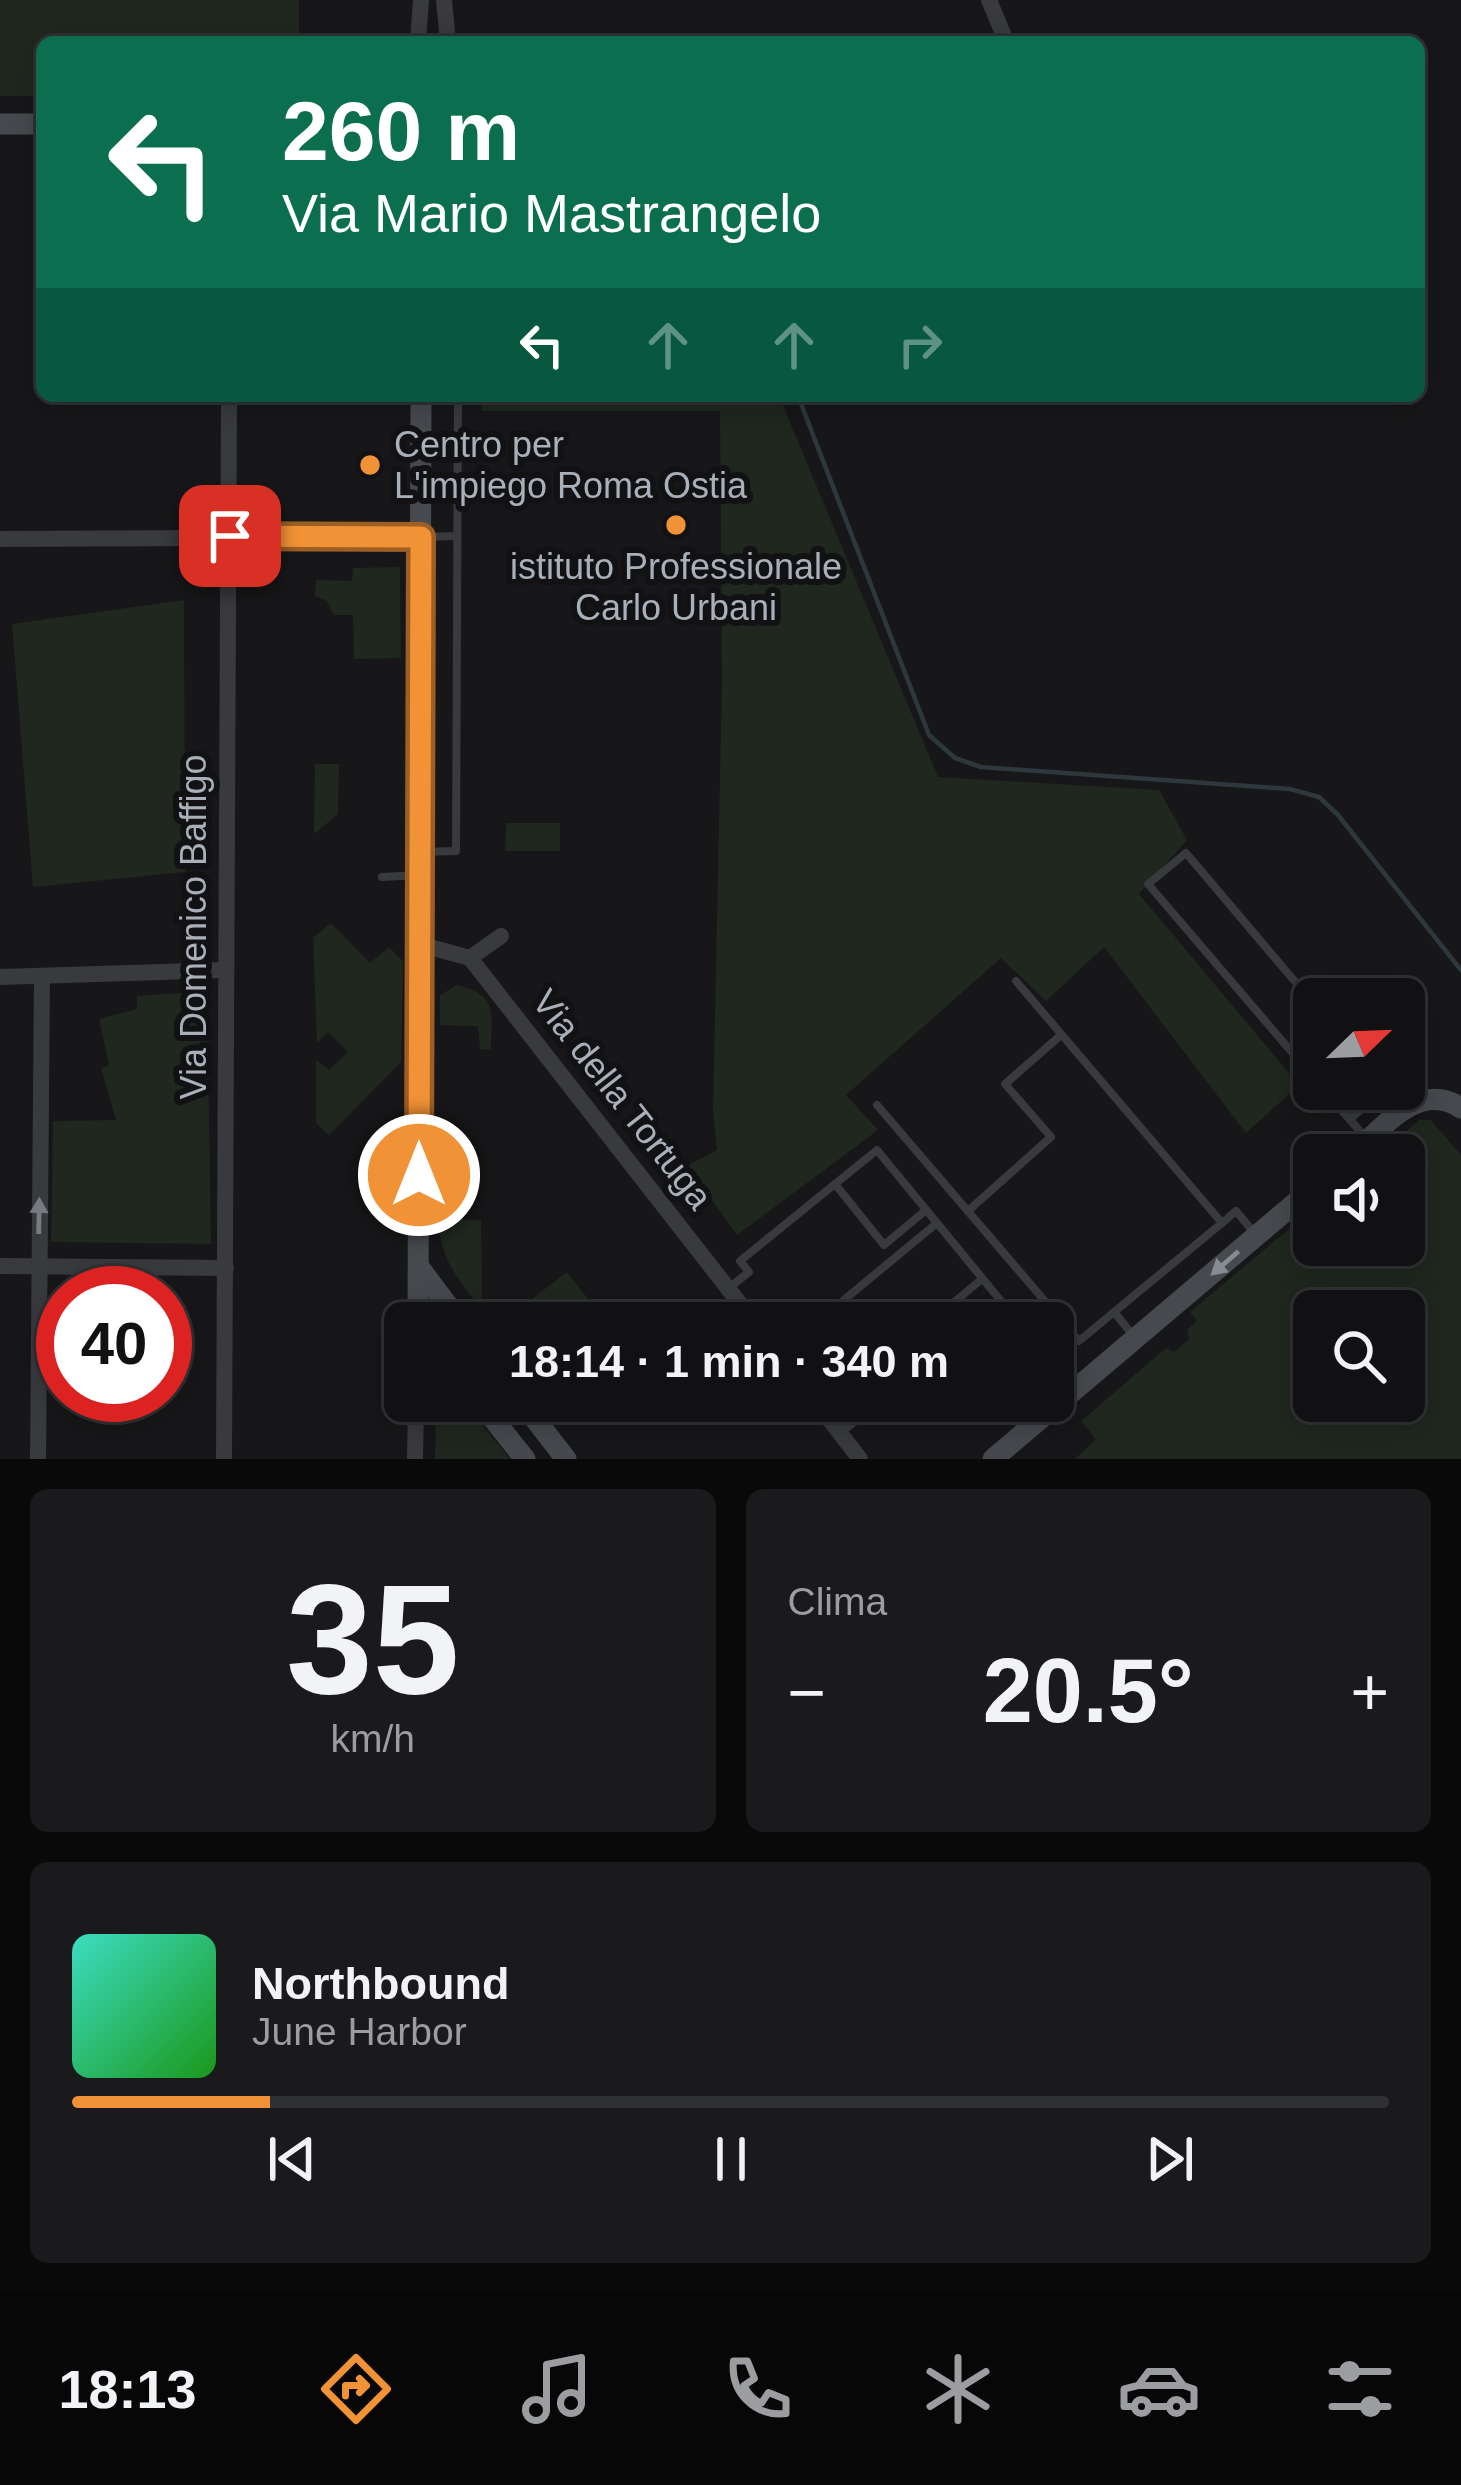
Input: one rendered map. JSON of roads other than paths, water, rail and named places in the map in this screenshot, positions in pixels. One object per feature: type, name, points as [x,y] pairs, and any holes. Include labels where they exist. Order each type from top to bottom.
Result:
[{"type":"street","points":[[418,36],[421,0]]},
{"type":"street","points":[[444,0],[447,36]]},
{"type":"street","points":[[989,0],[1004,36]]},
{"type":"street","points":[[0,124],[36,124]]},
{"type":"street","name":"Via Domenico Baffigo","points":[[224,1459],[229,402]]},
{"type":"street","points":[[418,1302],[421,402]]},
{"type":"street","points":[[0,538],[421,537]]},
{"type":"street","points":[[419,944],[470,958],[501,936]]},
{"type":"street","name":"Via della Tortuga","points":[[470,958],[738,1302]]},
{"type":"street","points":[[0,977],[225,970]]},
{"type":"street","points":[[38,1266],[42,976]]},
{"type":"street","points":[[1425,1098],[1445,1099],[1461,1108]]},
{"type":"street","points":[[1376,1134],[1404,1110]]},
{"type":"street","points":[[993,1459],[1293,1205]]},
{"type":"street","points":[[0,1267],[36,1267]]},
{"type":"street","points":[[192,1268],[226,1268]]},
{"type":"street","points":[[419,1268],[445,1302]]},
{"type":"street","points":[[38,1422],[38,1459]]},
{"type":"street","points":[[416,1422],[416,1459]]},
{"type":"street","points":[[496,1422],[525,1459]]},
{"type":"street","points":[[537,1422],[566,1459]]},
{"type":"street","points":[[832,1422],[860,1459]]},
{"type":"lane","points":[[382,878],[456,851],[458,402]]},
{"type":"lane","points":[[421,537],[457,536]]},
{"type":"lane","points":[[1293,979],[1186,853],[1148,884],[1293,1053]]},
{"type":"lane","points":[[1016,981],[1222,1223]]},
{"type":"lane","points":[[968,1211],[1051,1137],[1005,1084],[1061,1035]]},
{"type":"lane","points":[[877,1105],[1079,1341],[1236,1211],[1257,1236]]},
{"type":"lane","points":[[1342,1110],[1355,1134]]},
{"type":"lane","points":[[1350,1119],[1361,1110]]},
{"type":"lane","points":[[728,1288],[749,1272],[740,1261],[877,1150],[1001,1302]]},
{"type":"lane","points":[[835,1184],[884,1245],[926,1210]]},
{"type":"lane","points":[[841,1302],[937,1223]]},
{"type":"lane","points":[[954,1302],[982,1279]]},
{"type":"lane","points":[[1114,1312],[1136,1339]]},
{"type":"lane","points":[[840,1433],[854,1422]]},
{"type":"waterway","points":[[800,402],[929,735],[955,758],[981,767],[1290,789],[1319,797],[1461,970]]},
{"type":"place","name":"Centro per L'impiego Roma Ostia","points":[[370,465]]},
{"type":"place","name":"istituto Professionale Carlo Urbani","points":[[676,525]]}]
